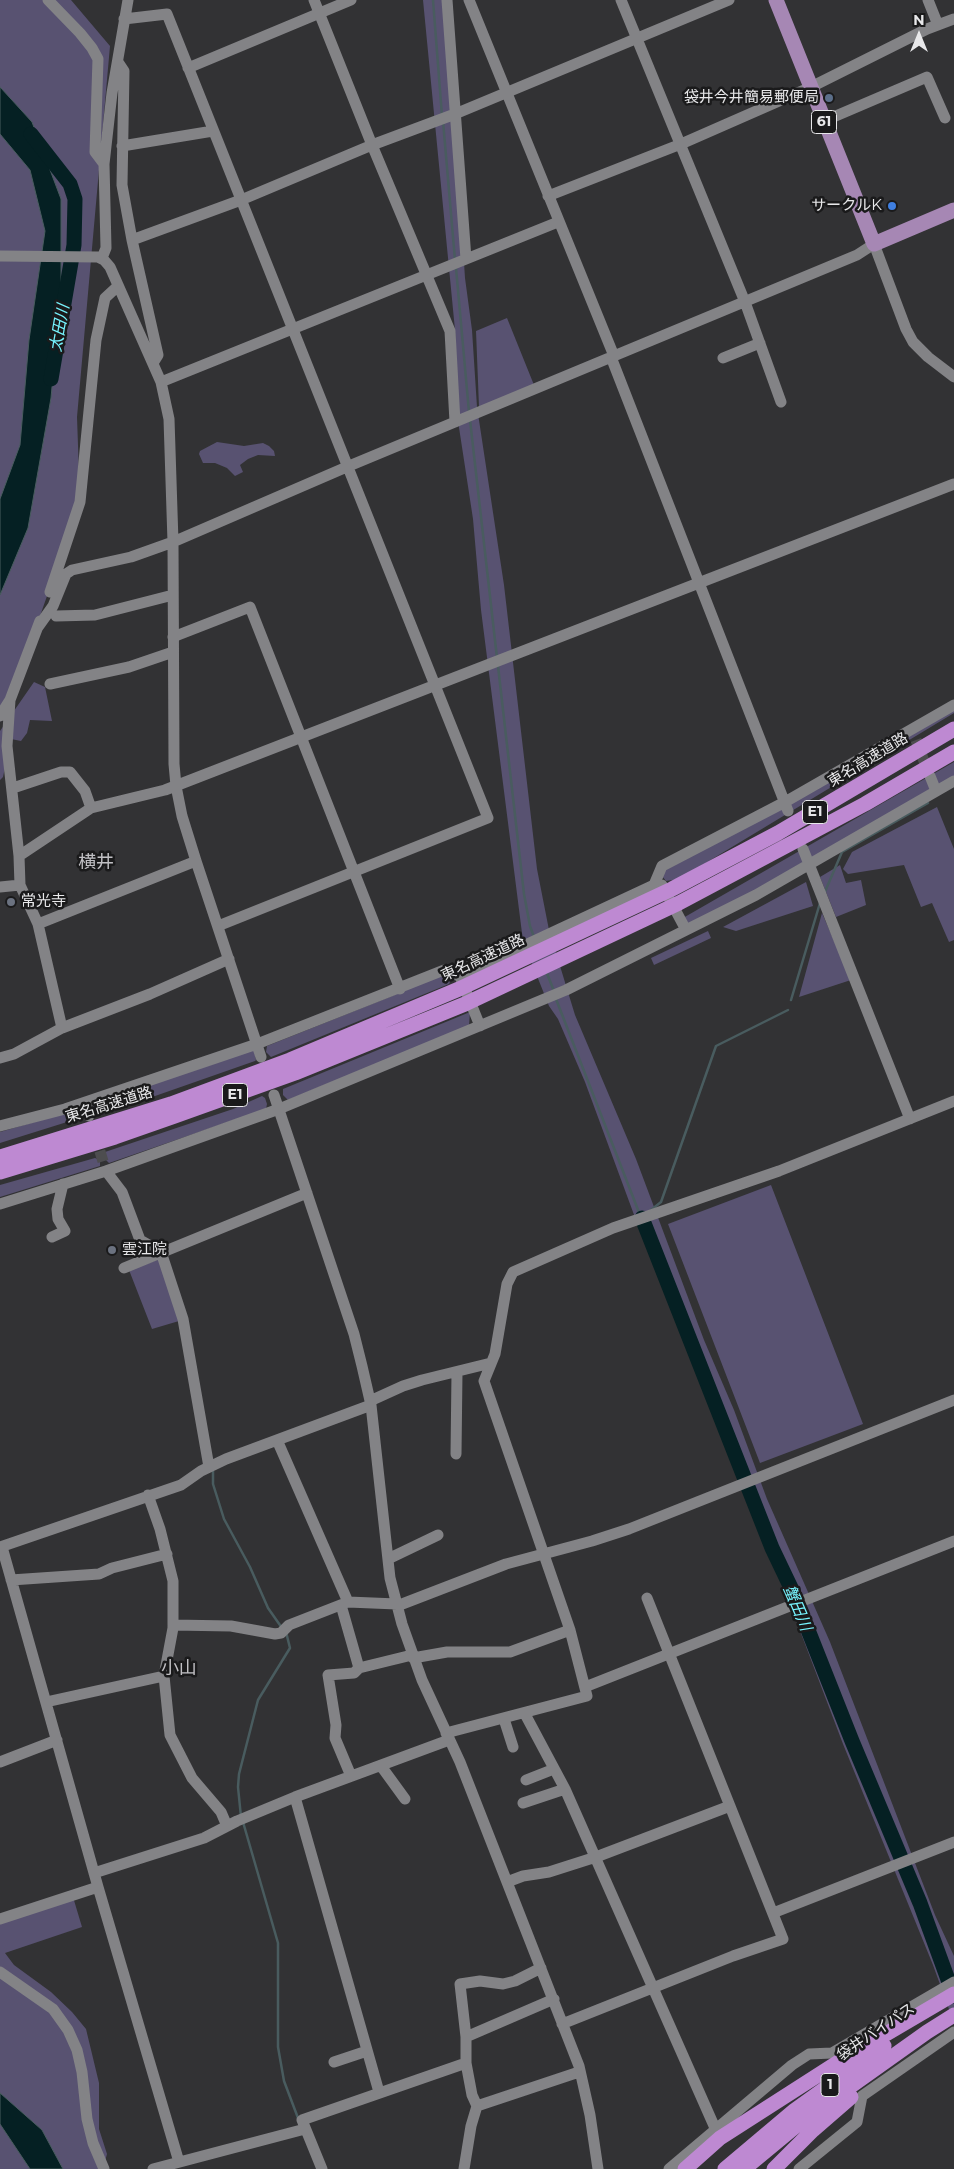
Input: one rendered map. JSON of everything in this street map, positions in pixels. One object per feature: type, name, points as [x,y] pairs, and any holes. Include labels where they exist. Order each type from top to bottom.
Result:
[{"type":"highway","name":"東名高速道路","points":[[0,1156],[171,1104],[290,1060],[672,889],[778,833],[954,729]]},
{"type":"highway","name":"東名高速道路","points":[[0,1172],[115,1137],[295,1073],[465,1004],[679,904],[865,804],[954,752]]},
{"type":"highway","points":[[774,2169],[813,2130],[948,2014],[954,1994]]},
{"type":"highway","points":[[685,2169],[720,2138],[840,2061],[948,2014]]},
{"type":"highway","name":"袋井バイパス","points":[[725,2169],[795,2110],[871,2054],[948,2014]]},
{"type":"highway","name":"袋井バイパス","points":[[744,2169],[802,2121],[948,2014]]},
{"type":"main road","name":"61","points":[[776,0],[874,244]]},
{"type":"main road","points":[[874,244],[954,210]]},
{"type":"street","points":[[48,0],[80,33],[98,59],[95,152],[104,164]]},
{"type":"street","points":[[100,257],[106,248],[104,164],[128,0]]},
{"type":"street","points":[[314,0],[450,331],[455,422]]},
{"type":"street","points":[[188,68],[351,0]]},
{"type":"street","points":[[447,0],[466,259]]},
{"type":"street","points":[[470,0],[613,357],[698,583],[787,807]]},
{"type":"street","points":[[621,0],[745,302],[781,402]]},
{"type":"street","points":[[132,240],[241,200],[372,145],[455,114],[729,0]]},
{"type":"street","points":[[928,0],[938,24]]},
{"type":"street","points":[[124,19],[167,14],[488,818],[218,926]]},
{"type":"street","points":[[548,196],[681,144],[811,87],[938,24],[954,19]]},
{"type":"street","points":[[118,62],[124,71],[122,185],[132,240],[158,356],[153,363]]},
{"type":"street","points":[[824,121],[927,77],[945,118]]},
{"type":"street","points":[[122,146],[213,131]]},
{"type":"street","points":[[161,382],[558,222]]},
{"type":"street","points":[[38,627],[53,606],[66,574],[72,570],[131,557],[173,542],[349,466],[857,255],[874,244],[906,329],[913,342],[928,357],[954,377]]},
{"type":"street","points":[[0,256],[100,257],[110,267],[161,382],[169,419],[173,542],[174,764],[176,786],[182,816],[196,861],[261,1057]]},
{"type":"street","points":[[0,716],[10,700],[38,627],[80,502],[96,340],[105,298],[118,286]]},
{"type":"street","points":[[723,358],[760,343]]},
{"type":"street","points":[[19,856],[91,808],[176,786],[954,484]]},
{"type":"street","points":[[56,616],[95,615],[173,595]]},
{"type":"street","points":[[173,637],[250,607],[400,989]]},
{"type":"street","points":[[50,684],[130,667],[173,652]]},
{"type":"street","points":[[10,700],[7,746],[13,788],[20,885],[38,924],[62,1028]]},
{"type":"street","points":[[459,983],[530,944],[654,885],[662,866],[787,807],[913,736],[954,705]]},
{"type":"street","points":[[13,788],[61,772],[70,772],[85,791],[91,808]]},
{"type":"street","points":[[930,776],[936,790]]},
{"type":"street","points":[[0,1204],[106,1171],[279,1109],[566,990],[756,895],[954,781]]},
{"type":"street","points":[[804,849],[910,1119]]},
{"type":"street","points":[[38,924],[196,861]]},
{"type":"street","points":[[658,877],[686,930]]},
{"type":"street","points":[[0,887],[20,885]]},
{"type":"street","points":[[0,1058],[14,1054],[62,1028],[150,994],[229,959]]},
{"type":"street","points":[[0,1126],[84,1103],[257,1044],[444,970],[459,983],[480,1026]]},
{"type":"street","points":[[274,1095],[354,1334],[370,1403],[388,1559],[397,1605],[413,1657],[447,1737],[460,1762],[579,2066],[590,2114],[598,2169]]},
{"type":"street","points":[[94,1872],[204,1838],[295,1797],[380,1766],[447,1737],[587,1696],[570,1630],[484,1381],[491,1363],[507,1284],[513,1272],[613,1228],[778,1171],[954,1101]]},
{"type":"street","points":[[84,1103],[89,1116]]},
{"type":"street","points":[[106,1171],[122,1192],[140,1240],[161,1252],[183,1319],[209,1467]]},
{"type":"street","points":[[52,1237],[65,1232],[58,1219],[57,1209],[63,1184]]},
{"type":"street","points":[[124,1268],[307,1193]]},
{"type":"street","points":[[179,2162],[1,1547],[180,1485],[226,1459],[370,1403],[403,1386],[491,1363]]},
{"type":"street","points":[[456,1454],[457,1372]]},
{"type":"street","points":[[174,1625],[231,1626],[275,1634],[281,1633],[289,1625],[344,1604],[397,1605],[506,1564],[544,1555],[629,1528],[954,1400]]},
{"type":"street","points":[[277,1440],[344,1604],[359,1668]]},
{"type":"street","points":[[148,1495],[167,1554],[172,1581],[174,1625],[164,1676],[170,1735],[192,1778],[221,1812],[227,1826]]},
{"type":"street","points":[[388,1559],[438,1535]]},
{"type":"street","points":[[585,1686],[954,1541]]},
{"type":"street","points":[[11,1580],[98,1574],[112,1568],[167,1554]]},
{"type":"street","points":[[562,2024],[733,1956],[783,1939],[647,1598]]},
{"type":"street","points":[[351,1776],[335,1738],[336,1725],[328,1675],[354,1673],[359,1668],[447,1652],[510,1652],[570,1630]]},
{"type":"street","points":[[46,1702],[164,1676]]},
{"type":"street","points":[[525,1714],[565,1789],[655,1988],[715,2128]]},
{"type":"street","points":[[504,1719],[513,1747]]},
{"type":"street","points":[[0,1762],[57,1740]]},
{"type":"street","points":[[380,1766],[405,1799]]},
{"type":"street","points":[[526,1780],[554,1769]]},
{"type":"street","points":[[523,1803],[565,1789]]},
{"type":"street","points":[[295,1797],[379,2092]]},
{"type":"street","points":[[507,1882],[523,1876],[549,1872],[596,1857],[730,1806]]},
{"type":"street","points":[[773,1913],[954,1842]]},
{"type":"street","points":[[0,1919],[98,1887]]},
{"type":"street","points":[[464,2169],[471,2126],[477,2106],[472,2095],[466,2063],[466,2038],[460,1984],[480,1981],[503,1984],[515,1981],[542,1968]]},
{"type":"street","points":[[0,1972],[53,2009],[68,2030],[77,2050],[82,2072],[87,2119],[93,2143],[104,2169]]},
{"type":"street","points":[[799,2169],[857,2122],[862,2096],[948,2014],[954,1982]]},
{"type":"street","points":[[466,2038],[554,1999]]},
{"type":"street","points":[[669,2169],[715,2128],[792,2065],[809,2054],[832,2053],[948,2014]]},
{"type":"street","points":[[334,2062],[367,2051]]},
{"type":"street","points":[[322,2169],[302,2120],[466,2063]]},
{"type":"street","points":[[477,2106],[579,2072]]},
{"type":"street","points":[[153,2169],[305,2129]]},
{"type":"shaded area","points":[[0,0],[71,0],[110,46],[77,417],[80,502],[20,673],[0,722]]},
{"type":"shaded area","points":[[423,0],[447,0],[465,278],[472,330],[477,407],[504,585],[537,869],[549,930],[575,1015],[636,1159],[704,1340],[734,1410],[767,1499],[830,1642],[935,1915],[954,1956],[954,2023],[933,1965],[843,1744],[783,1586],[640,1231],[585,1082],[558,1019],[549,1006],[523,941],[481,610],[473,519],[458,421],[455,330]]},
{"type":"shaded area","points":[[507,318],[534,385],[479,407],[476,331]]},
{"type":"shaded area","points":[[217,442],[244,446],[263,443],[274,451],[275,456],[258,455],[248,459],[240,465],[243,472],[235,476],[227,468],[215,463],[203,463],[199,454],[200,451]]},
{"type":"shaded area","points":[[34,682],[45,687],[52,721],[30,720],[27,733],[21,741],[11,739],[3,777],[0,780],[0,731]]},
{"type":"shaded area","points":[[954,704],[954,713],[679,879],[666,881],[662,876],[662,866]]},
{"type":"shaded area","points":[[954,762],[954,778],[686,930],[683,918]]},
{"type":"shaded area","points":[[937,807],[954,849],[954,940],[949,942],[932,903],[921,907],[904,865],[848,874],[843,869],[852,852]]},
{"type":"shaded area","points":[[840,865],[846,883],[861,880],[866,905],[836,917],[820,877]]},
{"type":"shaded area","points":[[806,882],[813,906],[736,931],[723,927]]},
{"type":"shaded area","points":[[822,913],[851,980],[799,997]]},
{"type":"shaded area","points":[[708,931],[711,938],[654,965],[651,958]]},
{"type":"shaded area","points":[[442,973],[449,975],[451,980],[449,984],[271,1057],[266,1052],[267,1046],[392,996]]},
{"type":"shaded area","points":[[470,1012],[469,1026],[288,1100],[283,1095],[283,1089]]},
{"type":"shaded area","points":[[254,1050],[255,1061],[98,1116],[93,1110],[94,1104]]},
{"type":"shaded area","points":[[262,1096],[267,1104],[266,1109],[109,1163],[104,1158],[105,1152],[233,1109]]},
{"type":"shaded area","points":[[79,1109],[83,1112],[83,1117],[0,1143],[0,1132]]},
{"type":"shaded area","points":[[95,1158],[100,1160],[100,1166],[0,1197],[0,1185]]},
{"type":"shaded area","points":[[771,1185],[863,1424],[760,1463],[668,1224]]},
{"type":"shaded area","points":[[160,1259],[179,1321],[152,1329],[129,1270]]},
{"type":"shaded area","points":[[73,1897],[82,1927],[5,1953],[14,1965],[51,1992],[72,2012],[86,2029],[99,2083],[99,2129],[107,2154],[104,2165],[106,2169],[0,2169],[0,1922]]},
{"type":"water","points":[[0,87],[32,122],[61,199],[61,288],[51,398],[28,528],[0,595],[0,499],[20,445],[29,340],[45,231],[30,170],[0,134]]},
{"type":"water","points":[[0,2093],[42,2130],[63,2169],[30,2169],[0,2124]]},
{"type":"waterway","points":[[433,0],[442,116]]},
{"type":"waterway","points":[[443,121],[455,260]]},
{"type":"waterway","name":"太田川","points":[[31,134],[70,184],[75,199],[74,245],[51,379]]},
{"type":"waterway","points":[[456,268],[469,412]]},
{"type":"waterway","points":[[470,420],[497,658]]},
{"type":"waterway","points":[[498,666],[524,894],[534,937]]},
{"type":"waterway","points":[[824,894],[842,852],[928,803]]},
{"type":"waterway","points":[[791,1000],[820,903]]},
{"type":"waterway","points":[[546,971],[554,991]]},
{"type":"waterway","points":[[556,999],[640,1215]]},
{"type":"waterway","points":[[651,1210],[661,1202],[716,1046],[788,1010]]},
{"type":"waterway","name":"蟹田川","points":[[642,1218],[772,1548],[793,1592],[852,1741],[920,1903],[954,1996]]},
{"type":"waterway","points":[[213,1471],[213,1484],[224,1519],[250,1567],[268,1608],[282,1628]]},
{"type":"waterway","points":[[241,1817],[238,1787],[239,1774],[258,1700],[290,1648],[286,1632]]},
{"type":"waterway","points":[[243,1822],[278,1943],[278,2047],[284,2081],[298,2118]]},
{"type":"tunnel","points":[[916,740],[929,774]]},
{"type":"tunnel","points":[[95,1135],[106,1171]]},
{"type":"place","name":"袋井今井簡易郵便局","points":[[829,98]]},
{"type":"place","name":"サークルK","points":[[892,206]]},
{"type":"place","name":"常光寺","points":[[11,902]]},
{"type":"place","name":"雲江院","points":[[112,1250]]},
{"type":"district","name":"横井","points":[[96,863]]},
{"type":"district","name":"小山","points":[[179,1669]]}]
